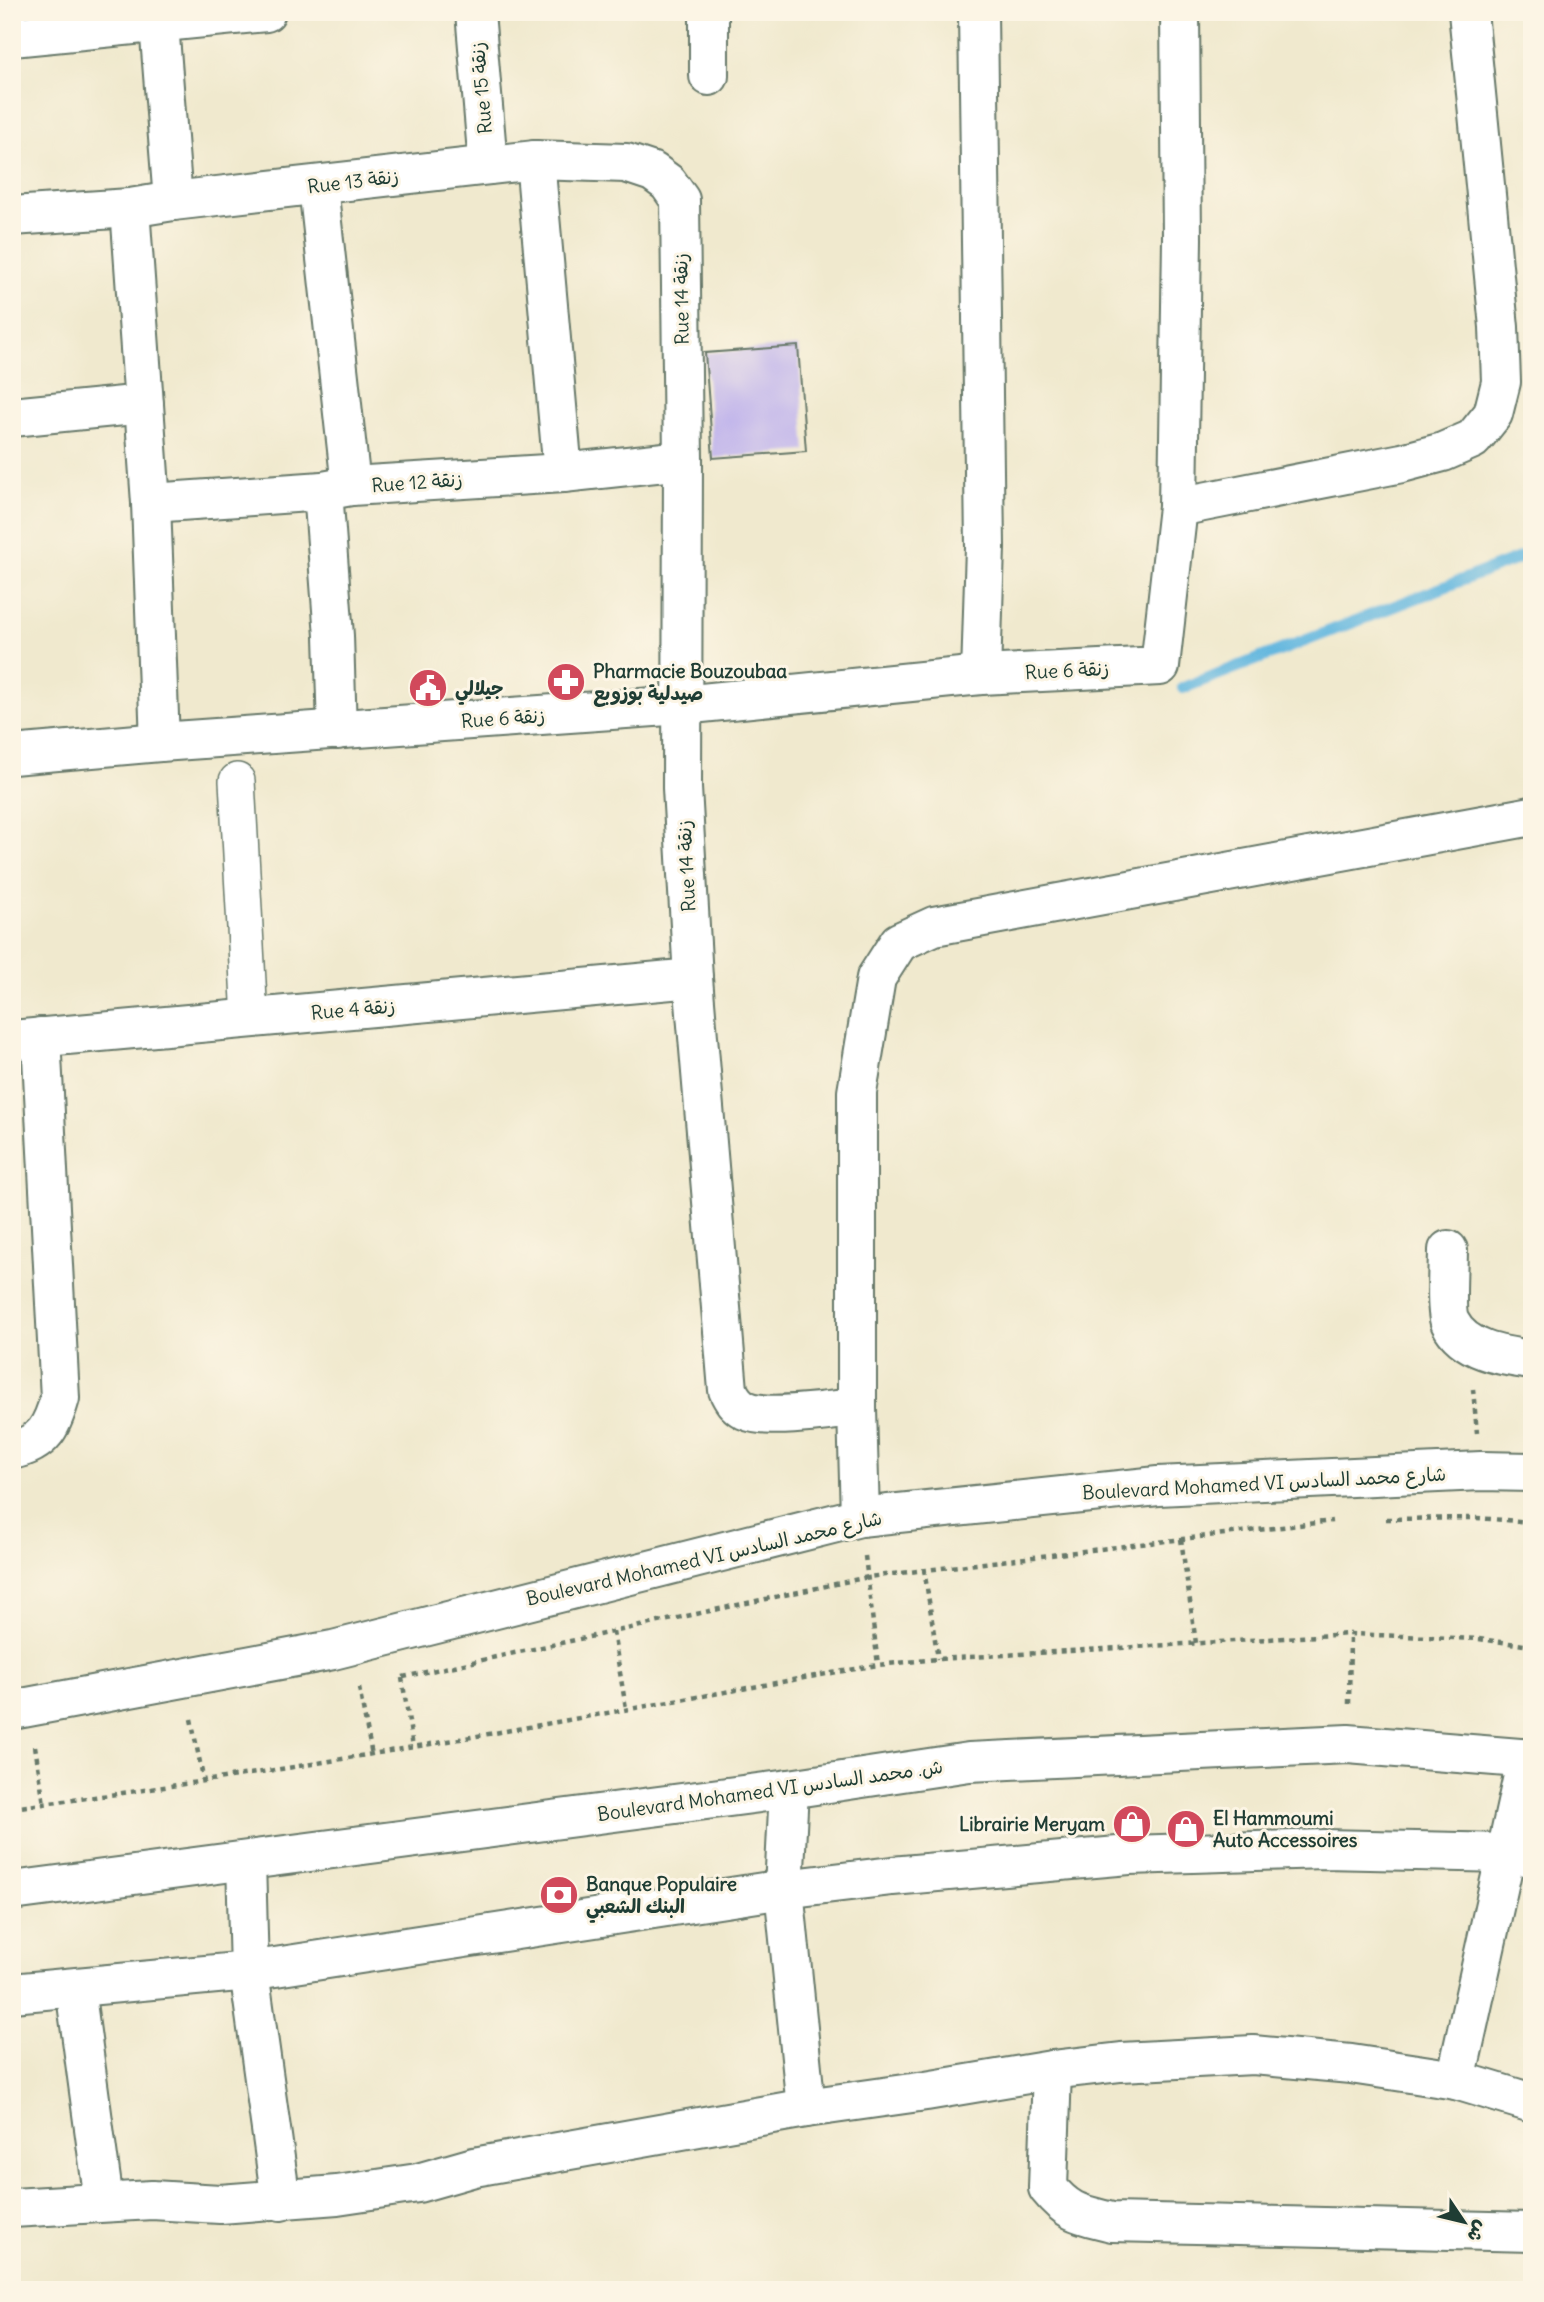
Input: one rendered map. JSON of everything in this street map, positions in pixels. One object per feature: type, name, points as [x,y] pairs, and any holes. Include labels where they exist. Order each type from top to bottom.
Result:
[{"type":"street","points":[[12,37],[266,12]]},
{"type":"street","name":"Rue 15 زنقة","points":[[475,12],[488,164]]},
{"type":"street","points":[[709,12],[709,76]]},
{"type":"street","points":[[978,12],[985,547],[981,675]]},
{"type":"street","points":[[1180,12],[1182,239],[1178,507],[1443,453],[1473,439],[1493,414],[1501,382],[1499,327],[1468,12]]},
{"type":"street","points":[[159,24],[173,201]]},
{"type":"street","points":[[535,160],[563,473]]},
{"type":"street","name":"Rue 13 زنقة","points":[[12,216],[130,208],[535,160],[626,163],[653,172],[668,183],[680,200]]},
{"type":"street","points":[[318,186],[337,488],[334,636],[337,730]]},
{"type":"street","name":"Rue 14 زنقة","points":[[680,200],[683,460],[682,788],[693,978],[727,1390],[733,1401],[746,1411],[766,1416],[856,1408]]},
{"type":"street","points":[[130,208],[151,503],[160,742]]},
{"type":"street","points":[[12,417],[144,404]]},
{"type":"street","name":"Rue 12 زنقة","points":[[151,503],[563,473],[683,460]]},
{"type":"street","name":"Rue 6 زنقة","points":[[12,755],[681,705],[981,675],[1160,666],[1178,507]]},
{"type":"street","points":[[237,781],[250,1018]]},
{"type":"street","points":[[860,1517],[856,1408],[856,1092],[876,978],[898,942],[934,926],[1532,816]]},
{"type":"street","name":"Rue 4 زنقة","points":[[26,1039],[693,978]]},
{"type":"street","points":[[12,1450],[41,1439],[54,1421],[60,1398],[26,1039]]},
{"type":"street","points":[[1448,1250],[1449,1321],[1468,1344],[1532,1360]]},
{"type":"street","name":"Boulevard Mohamed VI شارع محمد السادس","points":[[12,1710],[334,1650],[860,1517],[1158,1486],[1481,1471],[1532,1472]]},
{"type":"street","name":"Boulevard Mohamed VI ش. محمد السادس","points":[[12,1891],[789,1789],[970,1762],[1348,1744],[1529,1759]]},
{"type":"street","points":[[1456,2080],[1520,1855],[1529,1759]]},
{"type":"street","points":[[789,1789],[784,1889],[806,2108]]},
{"type":"street","points":[[12,1993],[250,1971],[784,1889],[1129,1855],[1324,1849],[1520,1855]]},
{"type":"street","points":[[246,1861],[250,1971],[281,2201]]},
{"type":"street","points":[[75,1988],[104,2202]]},
{"type":"street","points":[[12,2208],[152,2200],[220,2204],[281,2201],[418,2183],[474,2167],[806,2108],[1121,2062],[1253,2055],[1351,2064],[1456,2080],[1532,2103]]},
{"type":"street","points":[[1052,2070],[1048,2188],[1062,2205],[1080,2214],[1112,2222],[1532,2232]]},
{"type":"path","points":[[860,1517],[878,1665]]},
{"type":"path","points":[[1374,1519],[1477,1517],[1532,1522]]},
{"type":"path","points":[[391,1680],[868,1577],[1335,1521]]},
{"type":"path","points":[[1181,1539],[1196,1643]]},
{"type":"path","points":[[924,1569],[938,1659]]},
{"type":"path","points":[[613,1632],[626,1709]]},
{"type":"path","points":[[1348,1744],[1350,1634]]},
{"type":"path","points":[[12,1808],[204,1782],[372,1755],[878,1665],[1350,1634],[1479,1639],[1532,1646]]},
{"type":"path","points":[[402,1678],[414,1747]]},
{"type":"path","points":[[346,1690],[370,1685]]},
{"type":"path","points":[[359,1688],[372,1755]]},
{"type":"path","points":[[178,1721],[204,1717]]},
{"type":"path","points":[[191,1719],[204,1782]]},
{"type":"path","points":[[24,1748],[48,1744]]},
{"type":"path","points":[[35,1746],[44,1804]]},
{"type":"building","points":[[798,346],[806,451],[713,458],[705,353]]},
{"type":"waterway","points":[[1183,688],[1532,553]]},
{"type":"place","name":"Pharmacie Bouzoubaa صيدلية بوزوبع","points":[[566,682]]},
{"type":"place","name":"جيلالي","points":[[428,688]]},
{"type":"place","name":"Librairie Meryam","points":[[1132,1824]]},
{"type":"place","name":"El Hammoumi Auto Accessoires","points":[[1186,1829]]},
{"type":"place","name":"Banque Populaire البنك الشعبي","points":[[559,1895]]}]
